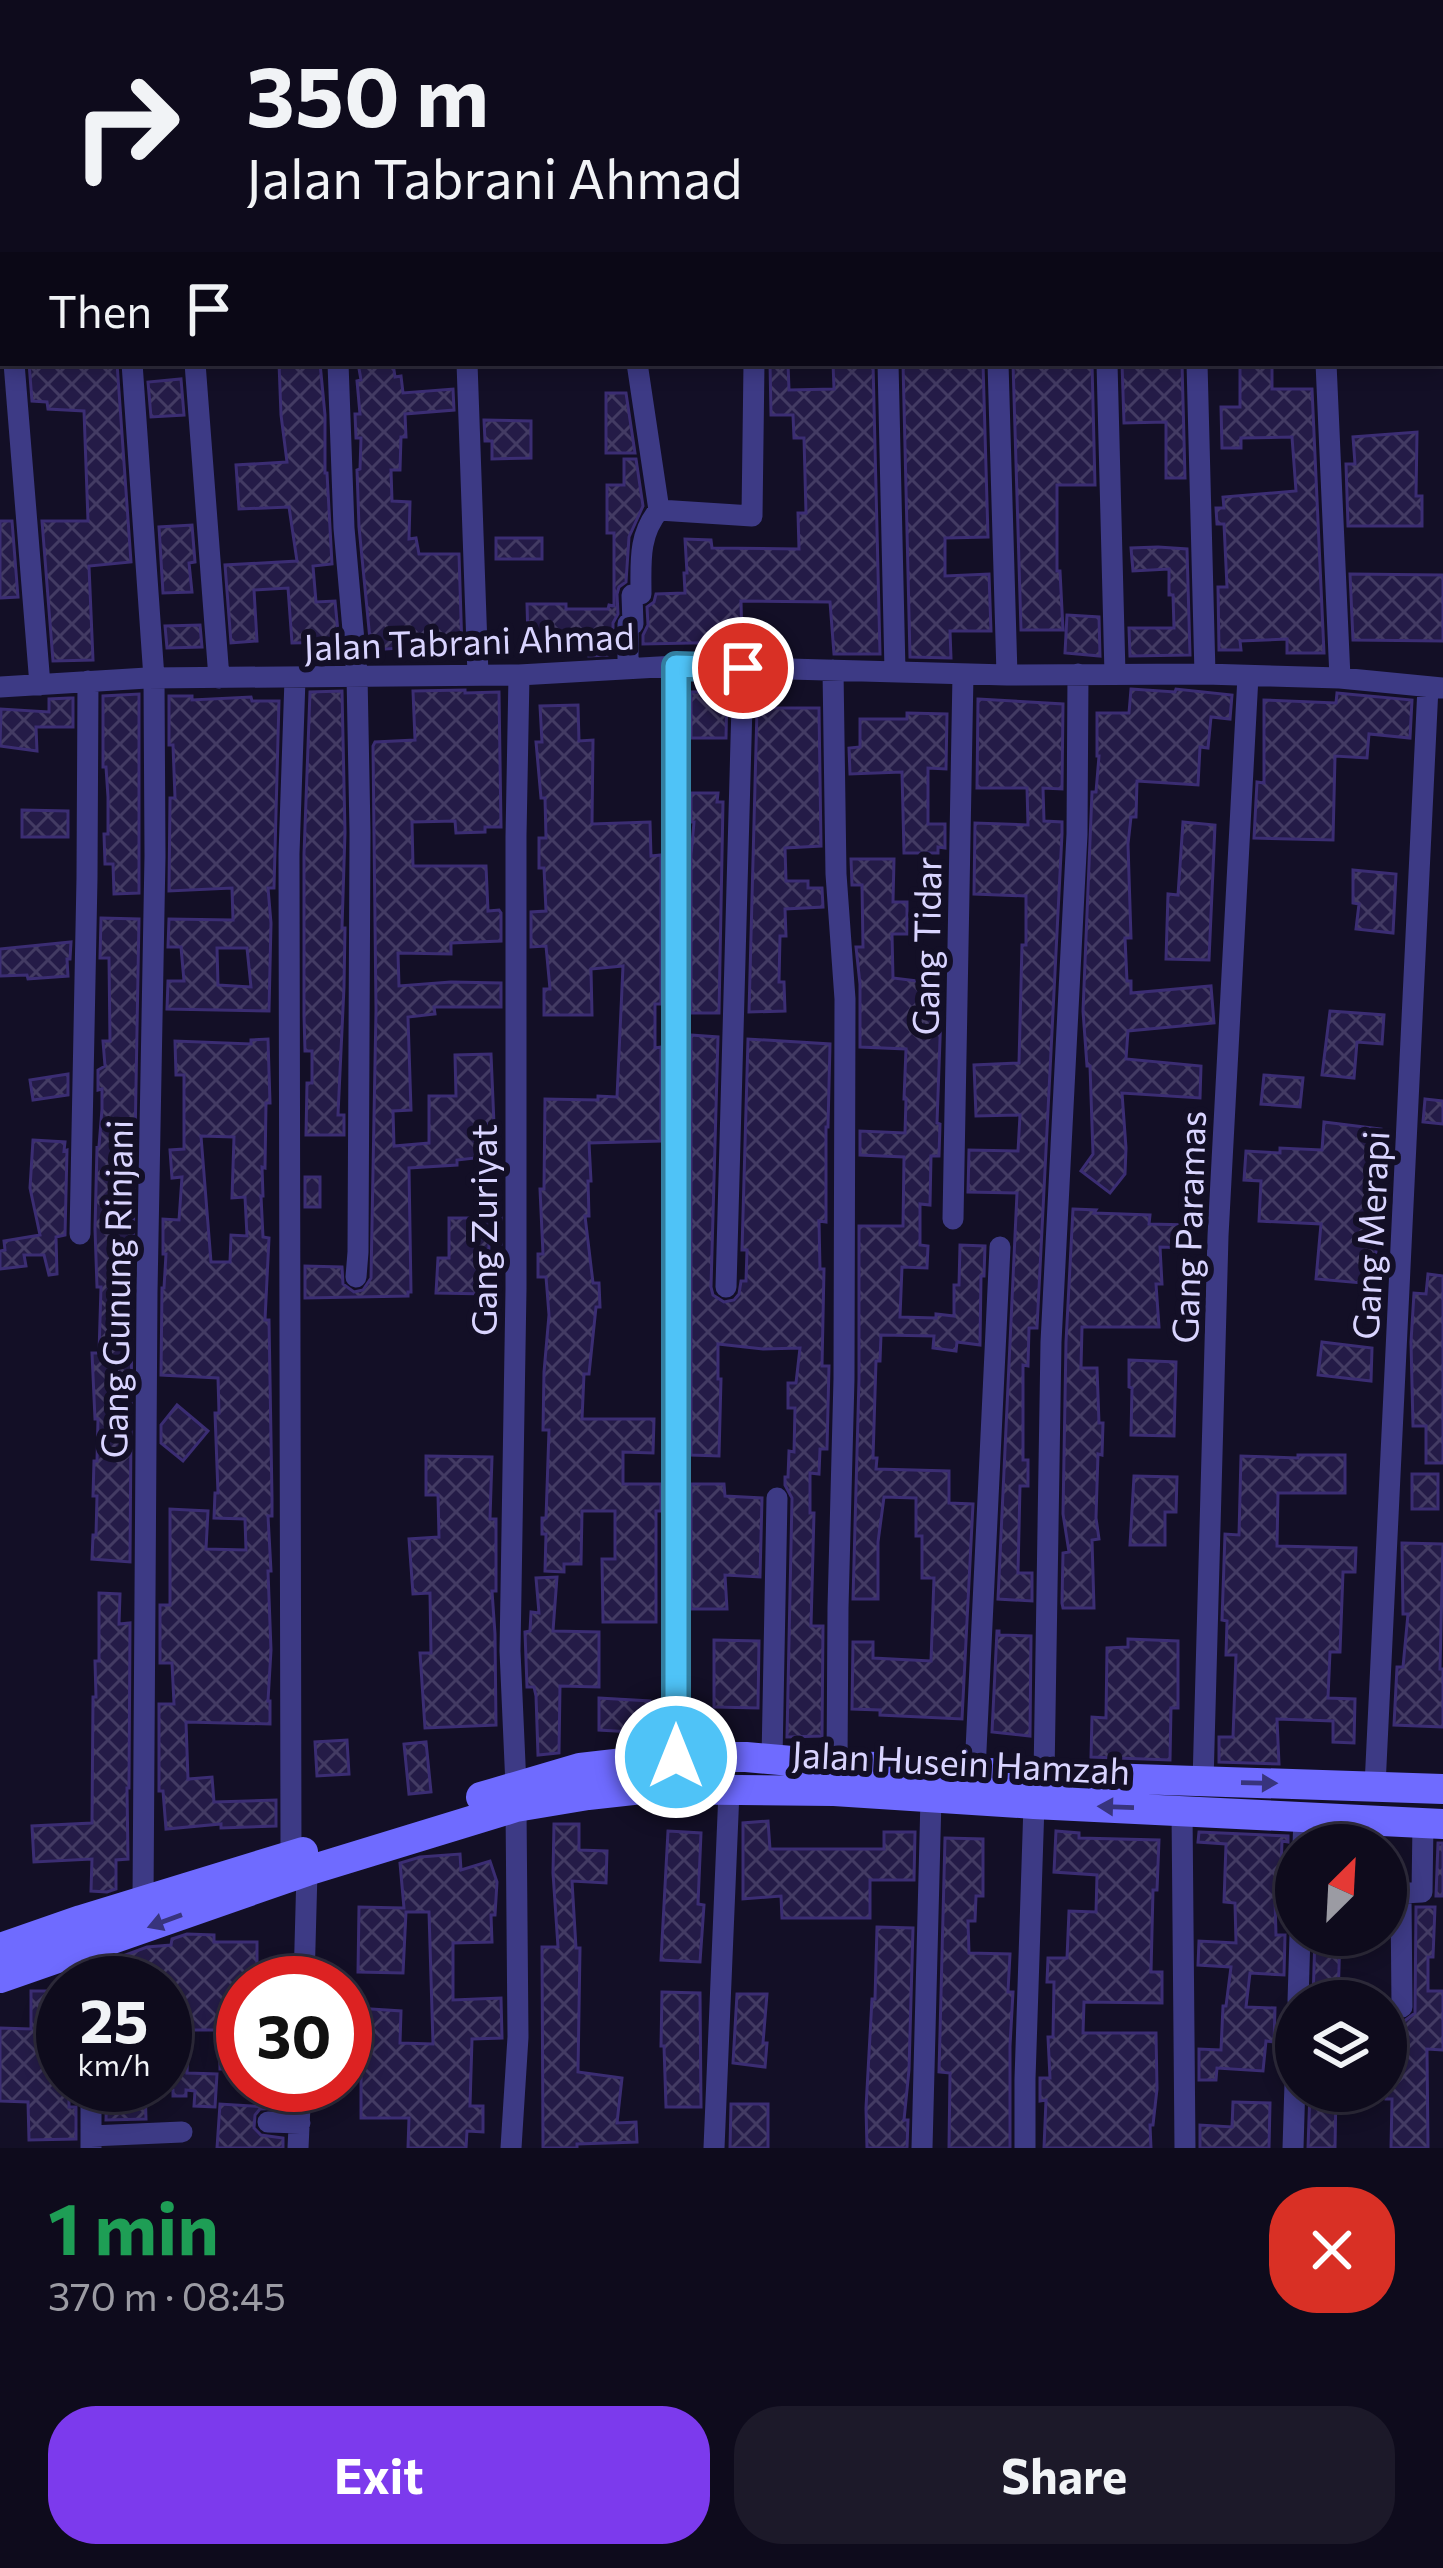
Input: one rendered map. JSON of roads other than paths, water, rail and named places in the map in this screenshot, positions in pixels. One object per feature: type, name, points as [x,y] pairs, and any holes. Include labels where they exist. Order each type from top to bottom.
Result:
[{"type":"street","points":[[14,366],[40,685]]},
{"type":"street","name":"Gang Gunung Rinjani","points":[[133,366],[154,678],[143,1901]]},
{"type":"street","points":[[195,366],[219,679]]},
{"type":"street","points":[[338,366],[344,528],[357,675],[356,1277]]},
{"type":"street","points":[[467,366],[478,675]]},
{"type":"street","points":[[628,668],[628,624],[633,624],[632,595],[641,594],[642,543],[659,510],[637,366]]},
{"type":"street","points":[[659,510],[752,516],[754,366]]},
{"type":"street","points":[[888,366],[895,671]]},
{"type":"street","points":[[998,366],[1006,675]]},
{"type":"street","points":[[1107,366],[1115,674]]},
{"type":"street","points":[[1197,366],[1205,674]]},
{"type":"street","points":[[1326,366],[1340,677]]},
{"type":"street","points":[[676,666],[676,1757]]},
{"type":"street","name":"Jalan Tabrani Ahmad","points":[[0,687],[154,678],[519,675],[676,666],[1340,677],[1436,687]]},
{"type":"street","points":[[726,1287],[743,668]]},
{"type":"street","points":[[832,670],[836,874],[845,999],[837,1765]]},
{"type":"street","name":"Gang Tidar","points":[[953,1219],[963,674]]},
{"type":"street","points":[[1025,2148],[1051,1342],[1077,834],[1078,674]]},
{"type":"street","name":"Gang Zuriyat","points":[[511,2148],[518,2037],[510,1652],[519,675]]},
{"type":"street","name":"Gang Paramas","points":[[1203,1781],[1219,1236],[1248,676]]},
{"type":"street","points":[[295,679],[289,854],[303,1956]]},
{"type":"street","points":[[80,1234],[88,681]]},
{"type":"street","name":"Gang Merapi","points":[[1375,1786],[1436,687]]},
{"type":"street","points":[[975,1771],[1000,1247]]},
{"type":"street","points":[[772,1759],[777,1498]]},
{"type":"street","name":"Jalan Husein Hamzah","points":[[0,1948],[143,1901],[299,1863],[516,1797],[580,1768],[676,1757],[975,1771],[1039,1790],[1275,1826]]},
{"type":"street","name":"Jalan Husein Hamzah","points":[[516,1797],[642,1789],[834,1791],[931,1798],[1203,1781],[1443,1789]]},
{"type":"street","points":[[714,2148],[729,1791]]},
{"type":"street","points":[[922,2148],[931,1798]]},
{"type":"street","points":[[1182,1810],[1185,2148]]},
{"type":"street","points":[[1402,1980],[1401,1897],[1421,1892],[1433,1823]]},
{"type":"street","name":"Jalan Husein Hamzah","points":[[0,1978],[94,1946],[299,1863]]},
{"type":"street","points":[[94,1946],[94,1956]]},
{"type":"street","points":[[298,2148],[300,2112]]},
{"type":"street","points":[[1293,2148],[1294,2112]]},
{"type":"street","points":[[268,2122],[300,2123]]},
{"type":"street","points":[[91,2142],[182,2132]]}]
